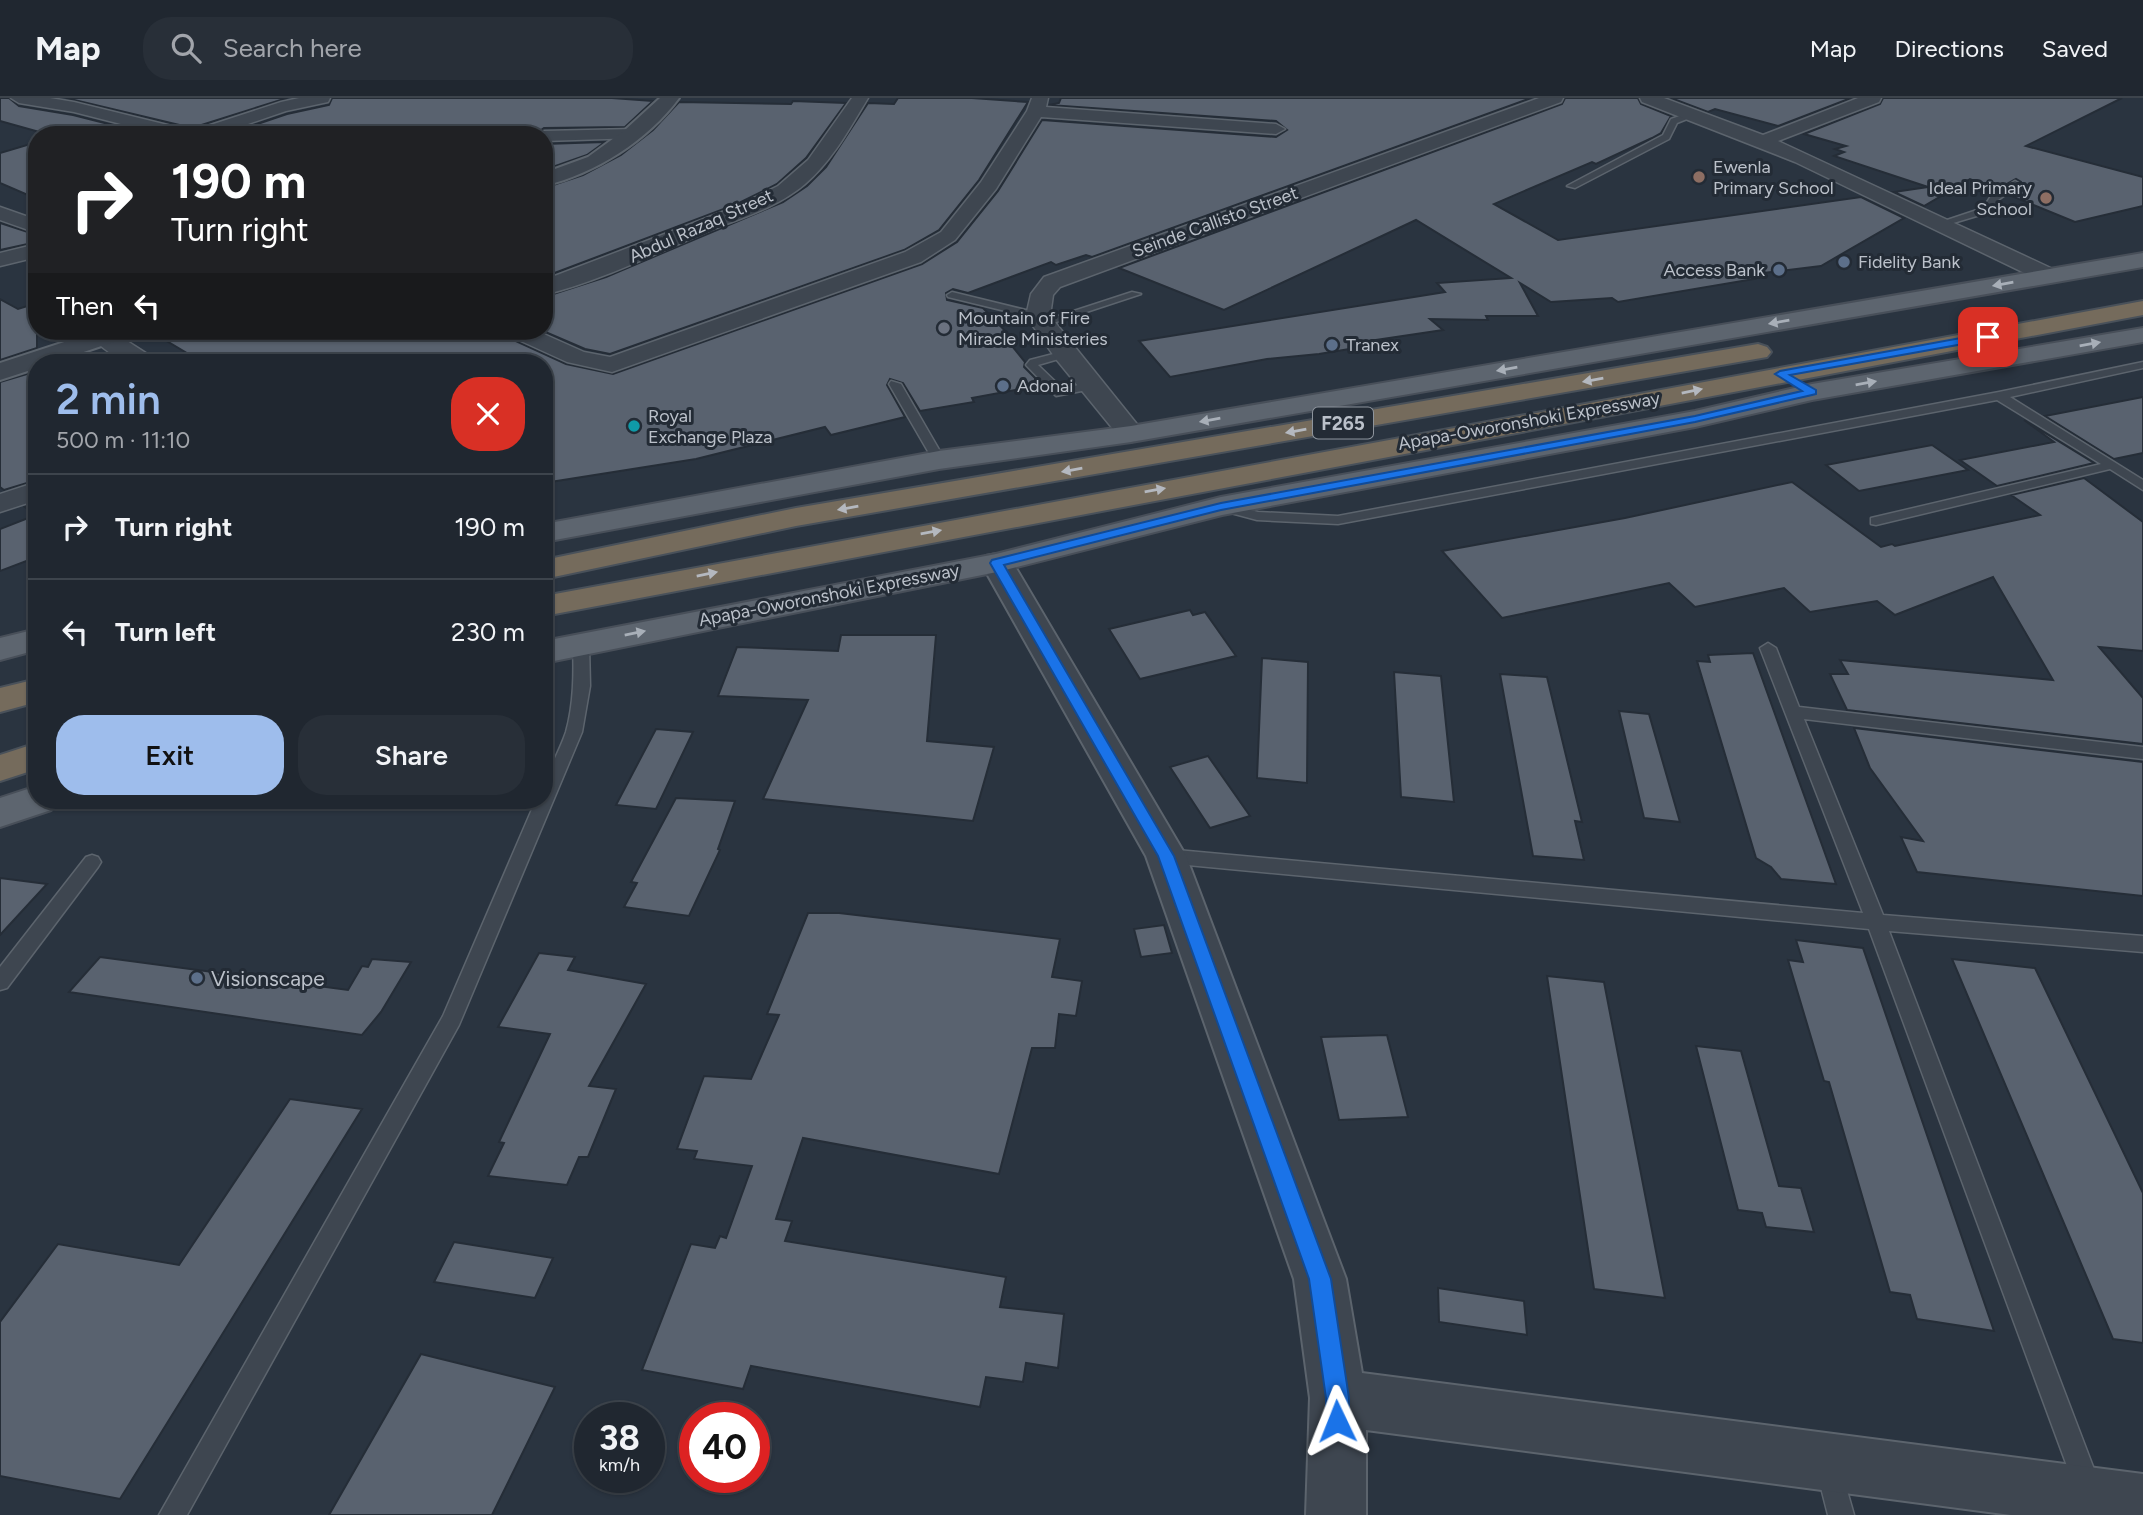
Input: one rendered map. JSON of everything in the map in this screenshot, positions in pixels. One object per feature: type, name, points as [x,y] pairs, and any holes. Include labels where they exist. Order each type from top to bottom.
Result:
[{"type":"highway","name":"Apapa-Oworonshoki Expressway","points":[[553,568],[796,517],[2143,285]]},
{"type":"highway","name":"Apapa-Oworonshoki Expressway","points":[[553,604],[2143,308]]},
{"type":"highway","points":[[1780,374],[1812,392]]},
{"type":"highway","points":[[0,700],[28,692]]},
{"type":"highway","points":[[0,743],[28,735]]},
{"type":"highway","points":[[0,768],[28,759]]},
{"type":"main road","points":[[553,531],[939,460],[1131,434],[2143,260]]},
{"type":"main road","name":"Apapa-Oworonshoki Expressway","points":[[553,650],[997,563],[1221,506],[1695,419],[1812,392],[2143,335]]},
{"type":"main road","points":[[0,649],[28,641]]},
{"type":"main road","points":[[0,813],[28,803]]},
{"type":"street","points":[[19,98],[74,107],[151,126]]},
{"type":"street","points":[[74,107],[97,98]]},
{"type":"street","points":[[225,126],[281,107],[322,98]]},
{"type":"street","points":[[553,177],[594,161],[632,134],[670,98]]},
{"type":"street","name":"Abdul Razaq Street","points":[[553,285],[740,212],[779,192],[806,173],[840,130],[860,98]]},
{"type":"street","name":"Seinde Callisto Street","points":[[1041,319],[1042,294],[1052,282],[1555,98]]},
{"type":"street","points":[[1648,98],[1763,141],[2049,276]]},
{"type":"street","points":[[1763,141],[1873,98]]},
{"type":"street","points":[[539,340],[598,364],[612,365],[913,257],[948,236],[989,185],[1038,104],[1276,129]]},
{"type":"street","points":[[553,136],[632,134]]},
{"type":"street","points":[[0,213],[28,224]]},
{"type":"street","points":[[0,260],[28,252]]},
{"type":"street","points":[[1041,319],[1065,354],[1131,434]]},
{"type":"street","points":[[54,354],[95,340]]},
{"type":"street","points":[[120,340],[135,354]]},
{"type":"street","points":[[0,372],[28,363]]},
{"type":"street","points":[[0,504],[28,493]]},
{"type":"street","points":[[997,563],[1166,856],[1320,1279],[1338,1398],[1336,1515]]},
{"type":"street","points":[[1338,1398],[2117,1499]]},
{"type":"lane","points":[[1572,186],[1666,136],[1674,121],[1693,113]]},
{"type":"lane","points":[[1940,224],[1987,210],[1994,198],[2015,184]]},
{"type":"lane","points":[[952,296],[1041,319],[1136,294]]},
{"type":"lane","points":[[1065,354],[1034,362],[1032,365],[1060,393],[1093,385]]},
{"type":"lane","points":[[1221,506],[1257,516],[1338,520],[1999,396],[2143,365]]},
{"type":"lane","points":[[895,384],[939,460]]},
{"type":"lane","points":[[1999,396],[2143,486]]},
{"type":"lane","points":[[1876,521],[2112,465]]},
{"type":"lane","points":[[553,782],[574,732],[582,686],[581,643]]},
{"type":"lane","points":[[1768,648],[1876,922],[2117,1499]]},
{"type":"lane","points":[[1793,712],[2143,753]]},
{"type":"lane","points":[[173,1515],[453,1019],[542,809]]},
{"type":"lane","points":[[1166,856],[2143,944]]},
{"type":"lane","points":[[0,982],[92,862]]},
{"type":"lane","points":[[1827,1462],[1841,1515]]},
{"type":"building","points":[[0,98],[9,98],[19,106],[116,126],[28,126],[28,129],[0,121]]},
{"type":"building","points":[[66,98],[287,98],[198,126],[184,126]]},
{"type":"building","points":[[332,98],[612,98],[653,101],[625,127],[252,126],[287,114],[329,105]]},
{"type":"building","points":[[898,98],[972,98],[1028,102],[979,180],[939,230],[904,250],[610,354],[585,349],[553,335],[553,294],[606,277],[783,202],[807,186],[826,167],[868,103],[894,104]]},
{"type":"building","points":[[1061,98],[1531,98],[1092,257],[1086,255],[1056,265],[1051,262],[968,293],[953,289],[946,293],[947,300],[983,308],[1014,340],[1008,341],[1025,362],[1024,367],[1042,385],[972,398],[974,402],[920,411],[903,383],[890,379],[887,385],[905,417],[831,435],[825,427],[696,459],[553,482],[553,358],[566,364],[613,374],[922,264],[957,242],[998,191],[1042,120],[1276,137],[1287,130],[1276,121],[1049,105],[1059,103]]},
{"type":"building","points":[[1565,98],[1638,98],[1641,104],[1671,116],[1661,133],[1652,138],[1596,164],[1592,162],[1494,204],[1558,240],[1861,197],[1904,218],[1821,266],[1747,275],[1754,279],[1618,302],[1612,298],[1551,302],[1520,283],[1538,316],[1486,316],[1488,320],[1430,319],[1443,330],[1376,340],[1380,344],[1319,354],[1267,359],[1170,377],[1139,341],[1445,292],[1437,283],[1511,278],[1416,220],[1224,310],[1119,268],[1562,104]]},
{"type":"building","points":[[1671,98],[1851,98],[1778,126],[1715,109],[1708,112]]},
{"type":"building","points":[[1883,98],[2122,98],[2026,146],[2143,177],[2143,206],[2075,222],[2009,195],[2022,186],[2016,179],[1996,190],[1970,179],[1924,206],[1894,192],[1928,187],[1834,156],[1844,152],[1835,149],[1846,146],[1804,134],[1880,104]]},
{"type":"building","points":[[793,101],[846,103],[806,158],[777,184],[737,204],[553,274],[553,185],[583,175],[621,155],[653,130],[679,102],[791,104]]},
{"type":"building","points":[[605,142],[587,155],[553,167],[553,144]]},
{"type":"building","points":[[28,145],[28,195],[0,183],[0,153]]},
{"type":"building","points":[[0,223],[28,232],[28,244],[0,250]]},
{"type":"building","points":[[0,299],[18,309],[28,306],[28,340],[37,340],[37,348],[0,360]]},
{"type":"building","points":[[165,340],[513,340],[544,354],[189,354]]},
{"type":"building","points":[[28,374],[28,483],[4,490],[0,487],[0,382]]},
{"type":"building","points":[[2143,397],[2143,453],[2114,459],[2045,416]]},
{"type":"building","points":[[2024,420],[2094,463],[1997,486],[1960,460],[2054,442]]},
{"type":"building","points":[[1932,445],[1968,470],[1859,491],[1826,465]]},
{"type":"building","points":[[2084,478],[2143,522],[2143,651],[2099,647],[2143,698],[2143,744],[1847,710],[1830,674],[1848,674],[1840,660],[2053,680],[1993,577],[1895,615],[1877,601],[1810,612],[1784,588],[1695,607],[1669,583],[1502,618],[1442,551],[1625,518],[1792,482],[1881,547],[1892,544],[1895,546],[2040,515],[2011,495]]},
{"type":"building","points":[[28,518],[28,560],[0,571],[0,529]]},
{"type":"building","points":[[1190,610],[1193,615],[1205,612],[1236,656],[1140,679],[1109,629]]},
{"type":"building","points":[[841,635],[936,635],[927,741],[994,747],[973,821],[763,799],[808,700],[718,696],[737,647],[838,651]]},
{"type":"building","points":[[1753,653],[1836,884],[1781,879],[1771,867],[1756,858],[1697,661],[1710,662],[1708,655]]},
{"type":"building","points":[[1262,658],[1308,662],[1307,783],[1257,778]]},
{"type":"building","points":[[1394,672],[1441,676],[1454,802],[1401,797]]},
{"type":"building","points":[[1500,674],[1547,677],[1582,822],[1575,821],[1584,860],[1533,856]]},
{"type":"building","points":[[1619,711],[1649,714],[1680,822],[1644,818]]},
{"type":"building","points":[[1854,728],[2143,762],[2143,896],[1917,872],[1901,837],[1923,841],[1870,768]]},
{"type":"building","points":[[656,729],[693,732],[656,809],[616,805]]},
{"type":"building","points":[[1208,756],[1250,816],[1210,828],[1170,767]]},
{"type":"building","points":[[676,798],[735,801],[718,849],[720,850],[689,916],[624,907],[637,883],[631,882]]},
{"type":"building","points":[[0,878],[47,884],[0,935]]},
{"type":"building","points":[[808,913],[839,913],[1060,939],[1052,977],[1082,981],[1076,1016],[1059,1014],[1055,1048],[1032,1048],[999,1174],[803,1138],[776,1219],[792,1221],[785,1241],[1006,1277],[1000,1307],[1064,1314],[1058,1368],[1026,1363],[1023,1382],[986,1377],[980,1407],[751,1366],[743,1389],[642,1370],[691,1244],[715,1248],[720,1236],[726,1238],[752,1166],[694,1159],[697,1151],[677,1149],[704,1076],[751,1079],[779,1015],[767,1014]]},
{"type":"building","points":[[1164,925],[1172,953],[1141,957],[1134,929]]},
{"type":"building","points":[[1796,940],[1863,948],[1994,1331],[1917,1319],[1910,1295],[1890,1292],[1829,1082],[1824,1081],[1788,960],[1803,962]]},
{"type":"building","points":[[539,953],[575,957],[568,970],[646,984],[589,1086],[616,1089],[588,1157],[579,1157],[567,1185],[488,1176],[504,1143],[499,1142],[550,1034],[498,1027]]},
{"type":"building","points":[[100,957],[348,990],[362,966],[368,967],[372,959],[411,962],[381,1012],[362,1035],[69,992]]},
{"type":"building","points":[[1952,959],[2035,968],[2143,1193],[2143,1343],[2113,1339]]},
{"type":"building","points":[[1547,976],[1604,982],[1665,1298],[1594,1289]]},
{"type":"building","points":[[1387,1035],[1408,1117],[1339,1120],[1321,1037]]},
{"type":"building","points":[[1696,1046],[1741,1051],[1779,1186],[1801,1188],[1814,1232],[1766,1227],[1762,1213],[1738,1210]]},
{"type":"building","points":[[290,1099],[362,1109],[120,1499],[0,1476],[0,1322],[58,1244],[179,1265]]},
{"type":"building","points":[[454,1242],[553,1258],[535,1298],[434,1282]]},
{"type":"building","points":[[1438,1288],[1524,1301],[1527,1335],[1439,1322]]},
{"type":"building","points":[[421,1354],[555,1387],[492,1515],[329,1515]]},
{"type":"place","name":"Ewenla Primary School","points":[[1699,177]]},
{"type":"place","name":"Ideal Primary School","points":[[2046,198]]},
{"type":"place","name":"Fidelity Bank","points":[[1844,262]]},
{"type":"place","name":"Access Bank","points":[[1779,270]]},
{"type":"place","name":"Mountain of Fire Miracle Ministeries","points":[[944,328]]},
{"type":"place","name":"Tranex","points":[[1332,345]]},
{"type":"place","name":"Adonai","points":[[1003,386]]},
{"type":"place","name":"Royal Exchange Plaza","points":[[634,426]]},
{"type":"place","name":"Visionscape","points":[[197,978]]},
{"type":"route","points":[[1337,1421],[1338,1398],[1320,1279],[1166,856],[997,563],[1221,506],[1695,419],[1812,392],[1780,374],[1988,337]]}]
